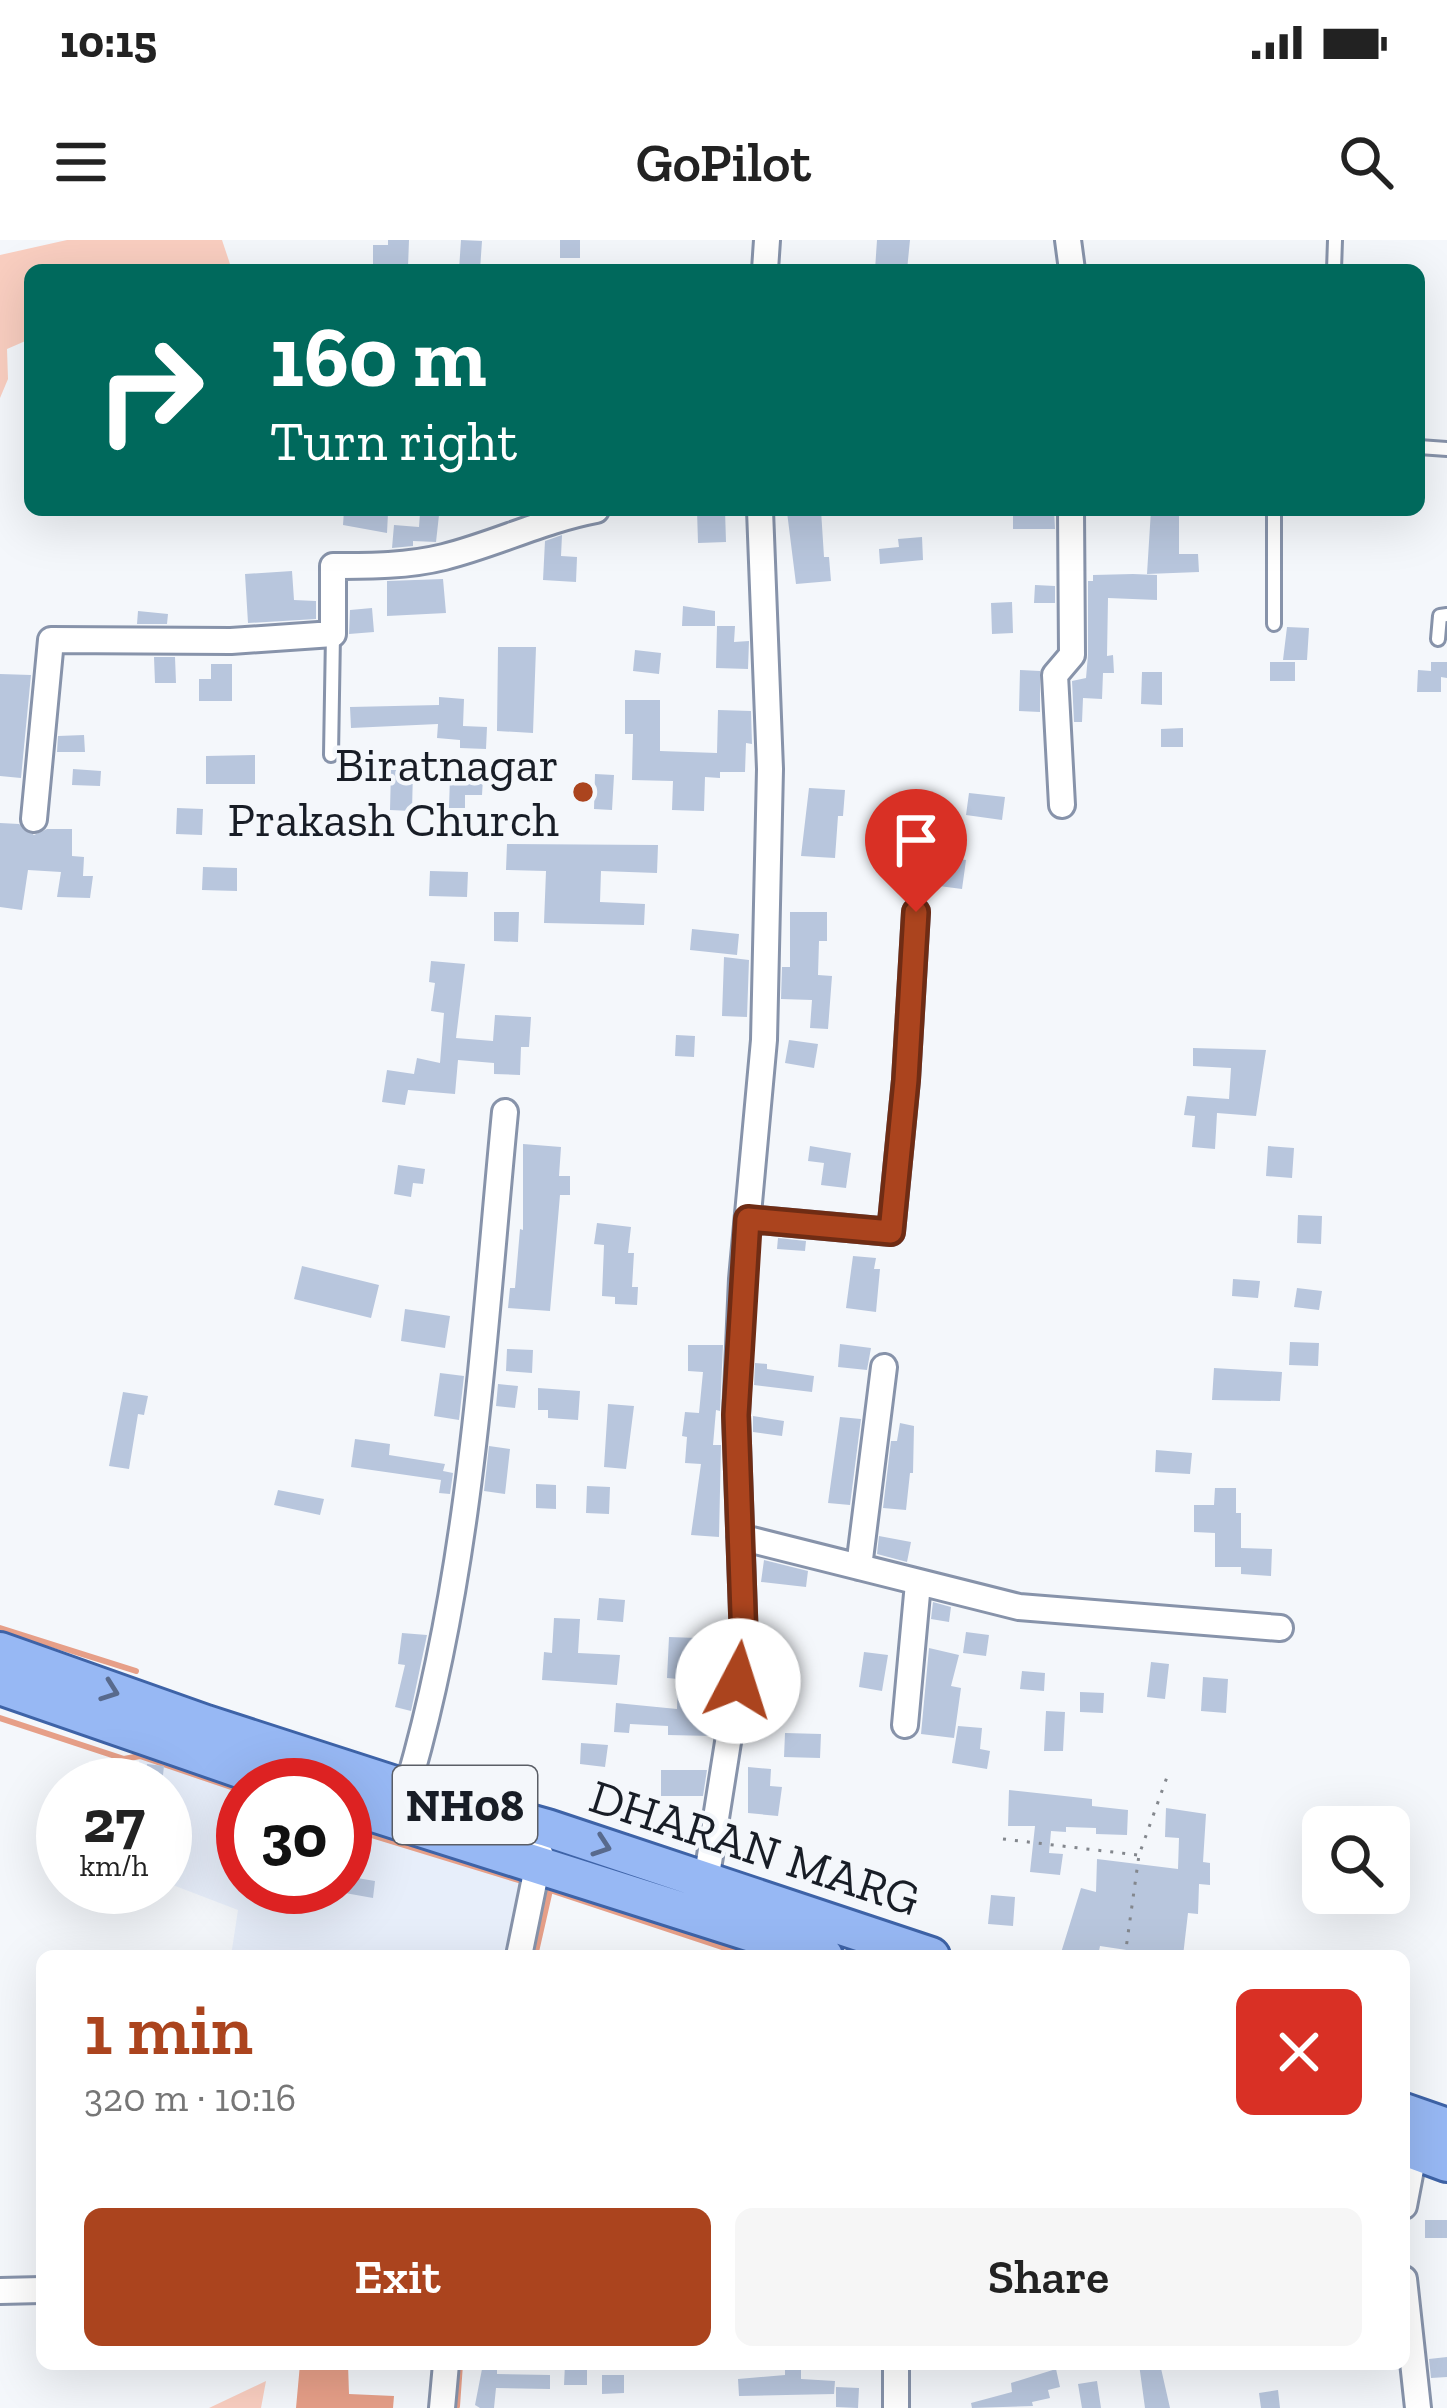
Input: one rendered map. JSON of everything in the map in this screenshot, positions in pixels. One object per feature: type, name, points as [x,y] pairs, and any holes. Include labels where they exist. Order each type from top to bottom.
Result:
[{"type":"main road","name":"DHARAN MARG","points":[[0,1652],[407,1789],[542,1845],[703,1898],[900,1950]]},
{"type":"main road","points":[[0,1686],[216,1761]]},
{"type":"main road","name":"NH08","points":[[372,1810],[542,1845]]},
{"type":"main road","name":"NH08","points":[[703,1898],[811,1950]]},
{"type":"street","points":[[34,819],[51,640],[231,641],[334,634],[333,566],[388,566],[442,557],[572,516]]},
{"type":"street","points":[[703,1898],[744,1641],[736,1415],[764,1040],[770,769],[760,516]]},
{"type":"street","points":[[1062,805],[1055,675],[1072,655],[1072,516]]},
{"type":"street","points":[[748,1219],[891,1232],[916,912]]},
{"type":"street","points":[[407,1789],[423,1735],[478,1417],[506,1112]]},
{"type":"street","points":[[859,1567],[884,1367]]},
{"type":"street","points":[[740,1537],[1018,1606],[1280,1628]]},
{"type":"street","points":[[905,1725],[917,1582]]},
{"type":"street","points":[[520,1950],[542,1845]]},
{"type":"street","points":[[1410,2184],[1423,2136]]},
{"type":"street","points":[[0,2291],[36,2290]]},
{"type":"street","points":[[1410,2334],[1418,2408]]},
{"type":"street","points":[[442,2408],[445,2370]]},
{"type":"street","points":[[896,2370],[896,2408]]},
{"type":"lane","points":[[1274,516],[1274,624]]},
{"type":"lane","points":[[1438,639],[1440,616],[1447,615]]},
{"type":"lane","points":[[331,755],[334,634]]},
{"type":"path","points":[[1126,1950],[1139,1855],[1167,1777]]},
{"type":"path","points":[[1004,1839],[1139,1855]]},
{"type":"shaded area","points":[[67,240],[222,240],[230,264],[24,264],[24,342],[7,349],[8,379],[0,398],[0,255]]},
{"type":"shaded area","points":[[149,1705],[320,1758],[216,1758],[216,1902],[192,1892],[192,1758],[140,1758]]},
{"type":"shaded area","points":[[372,1774],[547,1828],[520,1950],[232,1950],[237,1914],[372,1914]]},
{"type":"shaded area","points":[[299,2370],[348,2370],[349,2394],[394,2396],[393,2408],[296,2408]]},
{"type":"shaded area","points":[[266,2381],[261,2408],[209,2408]]},
{"type":"building","points":[[388,240],[409,240],[408,264],[373,264],[373,245],[388,245]]},
{"type":"building","points":[[461,240],[482,241],[480,264],[459,264]]},
{"type":"building","points":[[560,240],[580,240],[580,258],[560,258]]},
{"type":"building","points":[[877,240],[910,240],[908,264],[875,264]]},
{"type":"building","points":[[344,516],[388,516],[387,533],[343,525]]},
{"type":"building","points":[[420,516],[439,516],[436,542],[413,541],[413,546],[392,548],[394,525],[419,527]]},
{"type":"building","points":[[697,516],[725,516],[726,542],[698,543]]},
{"type":"building","points":[[788,516],[821,516],[831,581],[796,584]]},
{"type":"building","points":[[1013,516],[1054,516],[1055,529],[1013,529]]},
{"type":"building","points":[[1151,516],[1179,516],[1179,554],[1198,554],[1199,572],[1147,574]]},
{"type":"building","points":[[562,535],[561,556],[577,557],[576,582],[543,580],[545,541]]},
{"type":"building","points":[[922,537],[923,560],[880,564],[879,549],[899,547],[898,539]]},
{"type":"building","points":[[292,571],[294,600],[316,601],[316,619],[248,623],[245,574]]},
{"type":"building","points":[[1093,575],[1157,575],[1157,600],[1108,598],[1107,656],[1113,655],[1114,673],[1103,673],[1102,699],[1083,698],[1082,722],[1074,722],[1072,681],[1086,678],[1088,581],[1093,581]]},
{"type":"building","points":[[443,579],[446,613],[387,616],[387,581]]},
{"type":"building","points":[[1035,585],[1055,586],[1055,603],[1034,603]]},
{"type":"building","points":[[1012,602],[1013,633],[992,634],[991,603]]},
{"type":"building","points":[[683,606],[715,611],[715,626],[682,626]]},
{"type":"building","points":[[372,608],[374,632],[349,634],[350,610]]},
{"type":"building","points":[[138,611],[168,614],[167,624],[137,624]]},
{"type":"building","points":[[717,626],[735,626],[734,642],[749,641],[748,669],[716,668]]},
{"type":"building","points":[[1287,627],[1309,628],[1307,660],[1283,660]]},
{"type":"building","points":[[498,647],[536,647],[533,733],[497,731]]},
{"type":"building","points":[[635,650],[661,653],[659,674],[633,671]]},
{"type":"building","points":[[154,657],[175,657],[176,683],[155,683]]},
{"type":"building","points":[[1270,662],[1295,662],[1295,681],[1270,681]]},
{"type":"building","points":[[1431,662],[1447,662],[1441,692],[1417,692],[1418,670],[1431,671]]},
{"type":"building","points":[[211,664],[232,664],[232,701],[199,701],[199,679],[211,679]]},
{"type":"building","points":[[1020,670],[1040,671],[1040,712],[1019,711]]},
{"type":"building","points":[[1142,672],[1162,672],[1162,705],[1141,704]]},
{"type":"building","points":[[0,674],[31,675],[21,778],[0,776]]},
{"type":"building","points":[[439,697],[464,699],[463,726],[487,727],[486,749],[460,748],[460,740],[437,738],[438,724],[351,728],[350,707],[439,705]]},
{"type":"building","points":[[625,700],[660,700],[660,751],[717,753],[718,710],[751,711],[752,744],[746,743],[745,772],[705,777],[704,811],[672,810],[673,781],[632,780],[633,734],[625,734]]},
{"type":"building","points":[[1183,728],[1183,747],[1161,747],[1161,729]]},
{"type":"building","points":[[84,735],[85,752],[57,752],[58,736]]},
{"type":"building","points":[[255,755],[255,784],[206,784],[206,756]]},
{"type":"building","points":[[73,769],[101,771],[100,786],[72,785]]},
{"type":"building","points":[[391,770],[413,770],[412,811],[390,810]]},
{"type":"building","points":[[595,774],[614,775],[612,810],[594,809]]},
{"type":"building","points":[[450,777],[483,778],[482,795],[465,795],[465,808],[449,808]]},
{"type":"building","points":[[809,788],[845,790],[835,858],[801,856]]},
{"type":"building","points":[[969,793],[1005,797],[1002,820],[966,815]]},
{"type":"building","points":[[177,808],[203,809],[202,835],[176,834]]},
{"type":"building","points":[[0,823],[19,824],[34,835],[47,829],[72,829],[72,856],[84,857],[83,876],[93,876],[90,898],[57,897],[61,872],[28,870],[22,910],[0,907]]},
{"type":"building","points":[[507,844],[658,845],[657,873],[601,871],[600,902],[645,904],[644,925],[544,923],[546,871],[506,870]]},
{"type":"building","points":[[920,854],[966,860],[962,889],[916,883]]},
{"type":"building","points":[[203,867],[237,868],[237,891],[202,890]]},
{"type":"building","points":[[430,871],[468,872],[467,897],[429,896]]},
{"type":"building","points":[[494,912],[519,912],[518,942],[494,941]]},
{"type":"building","points":[[790,912],[827,912],[827,941],[819,941],[818,975],[832,976],[828,1029],[810,1028],[812,1000],[781,999],[782,967],[790,967]]},
{"type":"building","points":[[692,929],[739,934],[737,955],[690,950]]},
{"type":"building","points":[[724,957],[749,960],[747,1017],[722,1016]]},
{"type":"building","points":[[431,961],[465,964],[456,1038],[493,1041],[495,1015],[531,1017],[529,1047],[521,1047],[520,1075],[494,1074],[494,1063],[458,1060],[455,1094],[408,1090],[405,1105],[382,1102],[387,1070],[414,1074],[417,1058],[440,1063],[444,1013],[431,1011],[435,983],[429,982]]},
{"type":"building","points":[[676,1035],[695,1036],[694,1057],[675,1056]]},
{"type":"building","points":[[789,1040],[818,1044],[814,1068],[785,1063]]},
{"type":"building","points":[[1193,1048],[1266,1050],[1256,1116],[1217,1113],[1215,1149],[1192,1147],[1195,1116],[1184,1115],[1187,1096],[1229,1099],[1231,1068],[1193,1066]]},
{"type":"building","points":[[523,1144],[561,1147],[559,1176],[570,1176],[570,1195],[560,1195],[550,1311],[508,1308],[523,1230]]},
{"type":"building","points":[[810,1146],[851,1153],[846,1188],[821,1185],[824,1163],[808,1161]]},
{"type":"building","points":[[1268,1146],[1294,1148],[1292,1178],[1266,1176]]},
{"type":"building","points":[[398,1165],[425,1169],[423,1184],[413,1183],[411,1197],[394,1194]]},
{"type":"building","points":[[1298,1215],[1322,1216],[1321,1244],[1297,1243]]},
{"type":"building","points":[[597,1223],[631,1227],[628,1253],[634,1253],[632,1287],[638,1287],[637,1305],[615,1304],[615,1297],[602,1296],[604,1245],[594,1244]]},
{"type":"building","points":[[778,1238],[806,1241],[805,1251],[777,1249]]},
{"type":"building","points":[[853,1256],[876,1258],[874,1269],[880,1269],[876,1312],[846,1308]]},
{"type":"building","points":[[302,1266],[379,1285],[371,1318],[294,1299]]},
{"type":"building","points":[[1233,1279],[1260,1281],[1258,1298],[1232,1296]]},
{"type":"building","points":[[1297,1288],[1322,1291],[1319,1310],[1294,1307]]},
{"type":"building","points":[[405,1309],[450,1316],[445,1348],[401,1341]]},
{"type":"building","points":[[1290,1342],[1319,1343],[1318,1366],[1289,1365]]},
{"type":"building","points":[[840,1344],[871,1348],[867,1370],[838,1367]]},
{"type":"building","points":[[688,1345],[723,1345],[713,1445],[721,1445],[719,1537],[691,1535],[701,1464],[685,1463],[687,1437],[682,1436],[685,1412],[699,1413],[703,1372],[688,1371]]},
{"type":"building","points":[[507,1349],[533,1350],[532,1373],[506,1371]]},
{"type":"building","points":[[755,1363],[814,1376],[812,1392],[754,1385]]},
{"type":"building","points":[[1214,1368],[1282,1372],[1280,1401],[1212,1400]]},
{"type":"building","points":[[440,1373],[464,1376],[459,1420],[434,1416]]},
{"type":"building","points":[[498,1384],[518,1386],[515,1408],[496,1406]]},
{"type":"building","points":[[538,1388],[580,1391],[578,1420],[548,1418],[548,1410],[538,1410]]},
{"type":"building","points":[[123,1392],[148,1396],[144,1415],[138,1414],[129,1469],[109,1466]]},
{"type":"building","points":[[608,1404],[634,1406],[626,1469],[604,1467]]},
{"type":"building","points":[[753,1416],[784,1421],[782,1436],[753,1432]]},
{"type":"building","points":[[840,1417],[861,1419],[850,1505],[828,1503]]},
{"type":"building","points":[[900,1423],[914,1426],[906,1510],[883,1508],[891,1441],[897,1441]]},
{"type":"building","points":[[355,1439],[390,1444],[389,1455],[445,1464],[443,1471],[453,1473],[450,1494],[439,1493],[441,1480],[351,1467]]},
{"type":"building","points":[[489,1446],[510,1449],[505,1494],[484,1491]]},
{"type":"building","points":[[1156,1450],[1192,1453],[1190,1474],[1155,1472]]},
{"type":"building","points":[[536,1484],[556,1485],[556,1509],[536,1508]]},
{"type":"building","points":[[587,1486],[610,1487],[609,1514],[586,1513]]},
{"type":"building","points":[[1215,1488],[1236,1488],[1241,1548],[1272,1549],[1271,1576],[1241,1574],[1241,1567],[1215,1567],[1215,1533],[1194,1532],[1194,1505],[1214,1505]]},
{"type":"building","points":[[278,1490],[324,1499],[320,1515],[274,1505]]},
{"type":"building","points":[[879,1536],[911,1542],[907,1562],[877,1554]]},
{"type":"building","points":[[764,1560],[808,1571],[806,1587],[761,1582]]},
{"type":"building","points":[[599,1598],[625,1600],[623,1622],[597,1620]]},
{"type":"building","points":[[933,1602],[951,1607],[949,1622],[931,1619]]},
{"type":"building","points":[[554,1618],[580,1619],[578,1653],[620,1655],[617,1685],[542,1680],[544,1652],[552,1653]]},
{"type":"building","points":[[966,1632],[989,1635],[986,1656],[963,1653]]},
{"type":"building","points":[[402,1633],[427,1635],[411,1711],[395,1707],[405,1665],[398,1664]]},
{"type":"building","points":[[669,1637],[725,1639],[721,1680],[703,1680],[702,1709],[716,1710],[712,1736],[668,1735],[668,1726],[630,1724],[629,1733],[614,1732],[616,1703],[677,1709],[678,1679],[667,1678]]},
{"type":"building","points":[[929,1648],[959,1655],[951,1686],[961,1688],[954,1738],[921,1734]]},
{"type":"building","points":[[864,1652],[888,1655],[882,1691],[859,1687]]},
{"type":"building","points":[[1151,1662],[1169,1664],[1165,1699],[1147,1697]]},
{"type":"building","points":[[1022,1671],[1045,1673],[1044,1691],[1020,1689]]},
{"type":"building","points":[[1203,1677],[1228,1679],[1226,1713],[1201,1711]]},
{"type":"building","points":[[1080,1692],[1104,1693],[1103,1713],[1080,1712]]},
{"type":"building","points":[[1046,1711],[1065,1712],[1063,1751],[1044,1751]]},
{"type":"building","points":[[958,1726],[982,1728],[980,1749],[990,1751],[987,1769],[952,1763]]},
{"type":"building","points":[[785,1733],[821,1734],[820,1758],[784,1757]]},
{"type":"building","points":[[581,1743],[608,1745],[605,1767],[580,1764]]},
{"type":"building","points":[[748,1767],[771,1769],[770,1786],[782,1787],[778,1816],[748,1813]]},
{"type":"building","points":[[661,1770],[707,1770],[703,1796],[661,1796]]},
{"type":"building","points":[[1009,1790],[1092,1799],[1092,1806],[1128,1810],[1127,1835],[1096,1834],[1096,1828],[1051,1831],[1049,1853],[1063,1854],[1060,1875],[1030,1872],[1035,1826],[1008,1826]]},
{"type":"building","points":[[1166,1808],[1206,1814],[1203,1862],[1210,1863],[1210,1885],[1199,1884],[1198,1914],[1188,1913],[1184,1950],[1100,1946],[1099,1950],[1062,1950],[1081,1888],[1096,1892],[1097,1859],[1178,1869],[1179,1838],[1165,1837]]},
{"type":"building","points":[[991,1895],[1015,1897],[1013,1926],[988,1924]]},
{"type":"building","points":[[1425,2220],[1447,2220],[1447,2238],[1425,2238]]},
{"type":"building","points":[[1447,2357],[1447,2377],[1431,2378],[1429,2359]]},
{"type":"building","points":[[482,2370],[550,2375],[550,2389],[496,2388],[494,2408],[475,2405]]},
{"type":"building","points":[[565,2370],[587,2370],[587,2385],[564,2385]]},
{"type":"building","points":[[785,2370],[801,2370],[801,2379],[835,2381],[834,2394],[739,2396],[738,2379],[785,2375]]},
{"type":"building","points":[[1056,2370],[1060,2387],[1048,2390],[1050,2398],[1032,2402],[1033,2406],[972,2408],[971,2403],[1012,2392],[1011,2383]]},
{"type":"building","points":[[1140,2370],[1161,2370],[1170,2408],[1145,2408]]},
{"type":"building","points":[[602,2375],[624,2375],[624,2393],[602,2394]]},
{"type":"building","points":[[1097,2381],[1101,2408],[1082,2408],[1078,2384]]},
{"type":"building","points":[[836,2387],[859,2388],[858,2408],[836,2407]]},
{"type":"building","points":[[1278,2390],[1280,2408],[1261,2408],[1259,2393]]},
{"type":"waterway","points":[[0,1628],[136,1671]]},
{"type":"waterway","points":[[0,1718],[124,1759],[140,1756],[216,1782]]},
{"type":"waterway","points":[[372,1835],[525,1882]]},
{"type":"waterway","points":[[536,1950],[550,1890],[731,1950]]},
{"type":"waterway","points":[[457,2406],[460,2370]]},
{"type":"place","name":"Biratnagar Prakash Church","points":[[583,792]]},
{"type":"route","points":[[738,1681],[744,1641],[736,1415],[748,1219],[891,1232],[916,912]]}]
